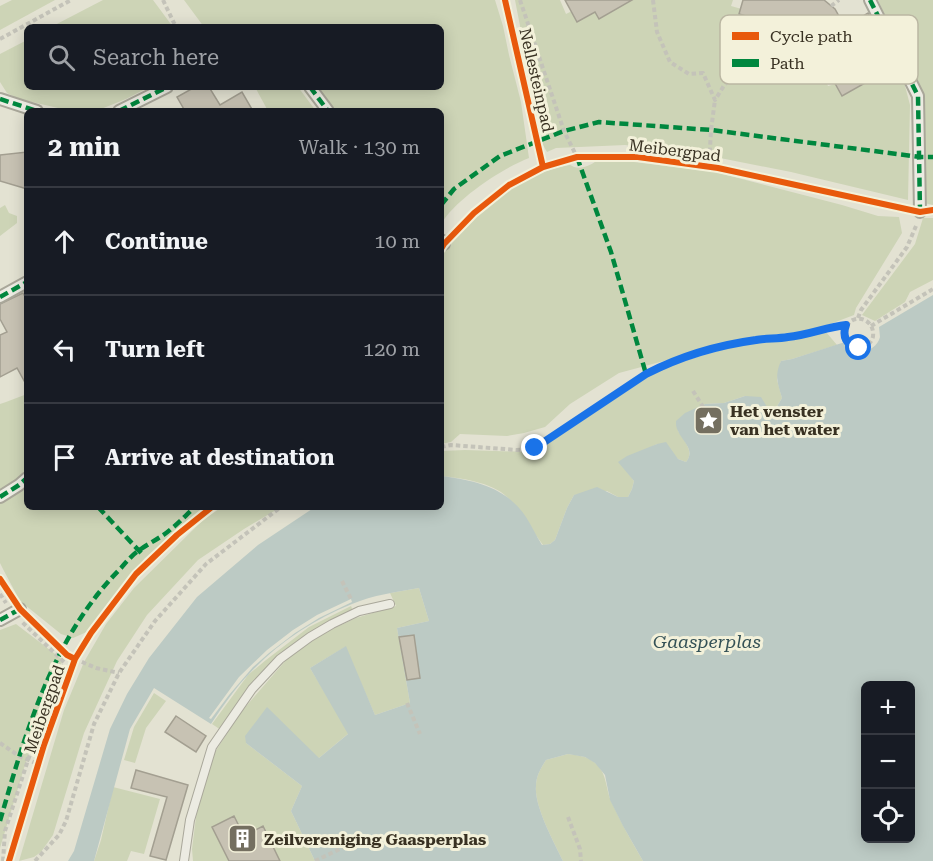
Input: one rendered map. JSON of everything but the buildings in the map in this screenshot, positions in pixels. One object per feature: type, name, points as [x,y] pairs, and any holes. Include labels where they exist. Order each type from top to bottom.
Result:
[{"type":"street","points":[[870,0],[878,15]]},
{"type":"street","points":[[912,84],[918,96],[920,212]]},
{"type":"street","points":[[125,108],[161,90]]},
{"type":"street","points":[[312,90],[326,108]]},
{"type":"street","points":[[0,99],[27,108]]},
{"type":"street","points":[[0,297],[24,284]]},
{"type":"street","points":[[0,497],[24,481]]},
{"type":"street","points":[[0,620],[16,611]]},
{"type":"lane","points":[[184,861],[190,820],[212,747],[252,688],[280,659],[310,637],[359,611],[390,604]]},
{"type":"path","points":[[27,24],[71,0]]},
{"type":"path","points":[[163,0],[176,24]]},
{"type":"path","points":[[519,0],[564,131],[577,157]]},
{"type":"path","points":[[653,0],[657,32],[670,62],[688,74],[703,74],[715,100]]},
{"type":"path","points":[[831,6],[839,0]]},
{"type":"path","points":[[0,39],[24,26]]},
{"type":"path","points":[[709,167],[715,100],[725,84]]},
{"type":"path","points":[[566,160],[587,157]]},
{"type":"path","points":[[858,318],[861,310],[907,248],[920,212]]},
{"type":"path","points":[[871,326],[933,290]]},
{"type":"path","points":[[444,446],[518,450],[535,448],[646,374],[661,366],[728,345],[758,339],[789,337],[846,325],[858,318],[866,320],[871,326],[873,335],[870,343],[859,348],[855,347],[846,340],[844,334],[846,325]]},
{"type":"path","points":[[693,391],[705,412]]},
{"type":"path","points":[[35,861],[59,835],[66,821],[94,724],[119,673],[155,621],[206,564],[277,510]]},
{"type":"path","points":[[342,581],[351,599]]},
{"type":"path","points":[[0,594],[65,663],[28,760],[5,831],[3,861]]},
{"type":"path","points":[[68,655],[96,668],[119,673]]},
{"type":"path","points":[[407,703],[420,734]]},
{"type":"path","points":[[0,743],[19,756],[38,764]]},
{"type":"path","points":[[568,816],[580,849],[581,861]]},
{"type":"path","points":[[315,861],[344,847]]},
{"type":"green space","points":[[12,0],[55,0],[0,30],[0,6]]},
{"type":"green space","points":[[103,0],[153,0],[171,24],[57,24]]},
{"type":"green space","points":[[184,0],[495,0],[521,102],[529,158],[506,169],[480,186],[457,205],[444,220],[444,108],[334,108],[320,90],[444,90],[444,24],[202,24]]},
{"type":"green space","points":[[515,0],[560,0],[566,14],[586,4],[591,14],[618,0],[733,0],[731,6],[763,15],[720,15],[720,84],[827,84],[828,86],[835,84],[905,84],[910,105],[908,200],[791,172],[710,156],[625,145],[556,148],[547,152],[543,145]]},
{"type":"green space","points":[[878,0],[933,0],[933,205],[924,203],[925,103],[916,84],[918,15],[885,15]]},
{"type":"green space","points":[[24,42],[24,90],[143,90],[104,108],[58,108],[19,99],[7,93],[0,82],[0,54]]},
{"type":"green space","points":[[257,90],[300,90],[314,108],[266,108]]},
{"type":"green space","points":[[596,161],[634,162],[715,172],[878,216],[899,217],[902,233],[856,308],[854,315],[812,331],[753,337],[619,373],[570,404],[545,427],[507,436],[460,434],[451,442],[444,443],[444,253],[462,226],[507,189],[560,167],[588,166]]},
{"type":"green space","points":[[5,205],[9,213],[17,216],[17,223],[0,236],[0,208]]},
{"type":"green space","points":[[923,218],[933,218],[933,280],[910,292],[905,302],[875,321],[862,315],[915,244]]},
{"type":"green space","points":[[826,332],[837,345],[781,361],[777,380],[782,398],[776,408],[770,410],[745,396],[724,403],[705,404],[678,431],[689,450],[686,462],[657,444],[643,451],[628,473],[634,481],[628,497],[618,497],[607,491],[574,495],[555,540],[550,544],[543,545],[516,508],[501,492],[476,482],[444,476],[444,451],[529,452],[553,440],[565,425],[591,407],[654,370],[735,346]]},
{"type":"green space","points":[[24,395],[24,473],[0,490],[0,404]]},
{"type":"green space","points":[[24,487],[24,510],[200,510],[145,558],[108,603],[89,631],[73,638],[61,634],[20,601],[0,563],[0,503]]},
{"type":"green space","points":[[218,510],[276,510],[198,560],[147,615],[117,661],[84,733],[53,835],[41,852],[34,857],[19,861],[64,710],[84,662],[106,624],[134,588],[203,520]]},
{"type":"green space","points":[[419,588],[429,621],[397,628],[410,703],[375,715],[345,647],[310,668],[349,733],[319,758],[246,743],[302,786],[291,811],[315,861],[193,861],[192,849],[198,801],[213,755],[241,712],[287,659],[322,634],[356,618],[396,606],[390,593]]},
{"type":"green space","points":[[351,606],[354,613],[264,670],[241,698],[221,730],[212,724],[248,675],[309,627]]},
{"type":"green space","points":[[16,624],[63,660],[25,765],[0,848],[0,630]]},
{"type":"green space","points":[[154,693],[166,701],[146,728],[135,763],[124,760],[134,727]]},
{"type":"green space","points":[[568,754],[588,758],[599,766],[615,810],[643,861],[563,861],[541,814],[536,786],[538,775],[546,760]]},
{"type":"green space","points":[[113,787],[160,799],[144,854],[131,851],[127,861],[94,861],[101,840]]},
{"type":"water","name":"Gaasperplas","points":[[933,295],[933,861],[643,861],[610,800],[605,775],[595,763],[585,757],[568,754],[546,760],[538,775],[536,786],[541,814],[563,861],[315,861],[291,811],[302,786],[246,743],[245,736],[267,707],[319,758],[348,734],[310,668],[346,646],[375,715],[410,703],[397,628],[429,621],[419,588],[360,601],[324,617],[297,633],[261,662],[229,697],[211,724],[154,688],[130,729],[94,861],[68,861],[74,851],[110,729],[127,694],[149,658],[197,597],[258,545],[310,510],[444,510],[444,476],[477,483],[499,492],[518,507],[542,545],[550,544],[555,540],[574,495],[597,487],[618,497],[628,497],[634,481],[618,462],[627,456],[666,442],[678,459],[686,462],[690,454],[689,450],[677,430],[676,422],[685,413],[705,404],[724,403],[745,396],[761,397],[769,410],[776,408],[782,398],[777,376],[781,361],[845,342],[853,350],[864,351],[874,347],[878,342],[879,327]]},
{"type":"pier","points":[[351,599],[352,602],[319,618],[269,653],[253,667],[211,719],[209,718],[239,677],[267,650],[317,615]]},
{"type":"marked path","points":[[870,0],[878,15]]},
{"type":"marked path","points":[[912,84],[918,96],[920,212]]},
{"type":"marked path","points":[[125,108],[161,90]]},
{"type":"marked path","points":[[312,90],[326,108]]},
{"type":"marked path","points":[[0,99],[28,108]]},
{"type":"marked path","points":[[444,201],[454,189],[500,156],[564,131],[599,122],[711,130],[933,157]]},
{"type":"marked path","points":[[577,157],[611,252],[646,374]]},
{"type":"marked path","points":[[0,297],[24,284]]},
{"type":"marked path","points":[[0,497],[24,481]]},
{"type":"marked path","points":[[101,510],[143,555]]},
{"type":"marked path","points":[[0,821],[32,719],[60,654],[77,624],[97,595],[130,558],[168,532],[192,510]]},
{"type":"marked path","points":[[0,620],[20,609]]},
{"type":"cycle path","name":"Nellesteinpad","points":[[505,0],[543,167]]},
{"type":"cycle path","name":"Meibergpad","points":[[444,244],[474,213],[509,185],[543,167],[577,157],[638,157],[718,168],[920,212],[933,210]]},
{"type":"cycle path","name":"Meibergpad","points":[[9,861],[44,745],[75,659],[91,633],[136,574],[177,535],[208,510]]},
{"type":"cycle path","name":"Meibergpad","points":[[0,579],[20,609],[67,655],[75,659]]},
{"type":"place","name":"Het venster van het water","points":[[709,420]]},
{"type":"place","name":"Zeilvereniging Gaasperplas","points":[[243,839]]},
{"type":"route","points":[[535,448],[646,374],[661,366],[706,351],[758,339],[789,337],[846,325],[844,334],[846,340],[849,344],[859,348]]}]
